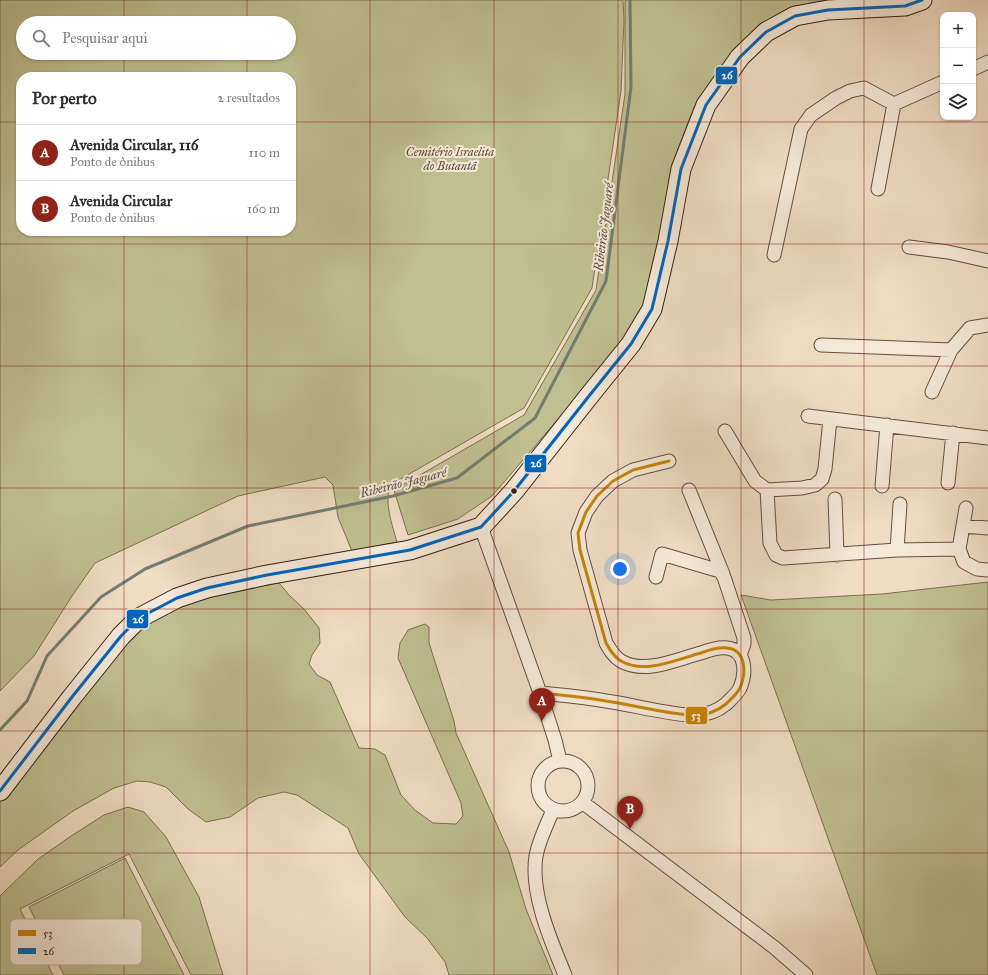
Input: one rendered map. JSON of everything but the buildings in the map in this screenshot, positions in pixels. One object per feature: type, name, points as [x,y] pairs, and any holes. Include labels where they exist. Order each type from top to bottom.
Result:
[{"type":"main road","points":[[0,791],[121,636],[139,618],[178,598],[207,588],[267,575],[410,550],[481,527],[514,491],[631,344],[652,309],[668,241],[681,169],[706,105],[740,58],[766,32],[795,16],[828,10],[905,6],[922,0]]},
{"type":"street","points":[[976,68],[988,62]]},
{"type":"street","points":[[894,104],[940,83]]},
{"type":"street","points":[[774,256],[801,129],[811,115],[836,98],[850,91],[864,88],[894,104]]},
{"type":"street","points":[[878,189],[894,104]]},
{"type":"street","points":[[909,247],[948,252],[988,261]]},
{"type":"street","points":[[932,392],[951,350],[970,328],[988,325]]},
{"type":"street","points":[[821,345],[951,350]]},
{"type":"street","points":[[808,416],[988,438]]},
{"type":"street","points":[[725,431],[755,481],[767,490],[802,488],[815,485],[822,479],[825,469],[830,419]]},
{"type":"street","points":[[882,486],[887,425]]},
{"type":"street","points":[[948,483],[953,433]]},
{"type":"street","points":[[540,693],[606,701],[670,713],[702,715],[720,708],[731,699],[739,688],[744,675],[744,666],[740,655],[730,648],[719,648],[661,664],[639,667],[622,662],[612,652],[606,643],[580,550],[578,532],[586,512],[597,496],[613,481],[633,470],[669,461]]},
{"type":"street","points":[[689,490],[723,574],[744,638],[744,644],[740,655]]},
{"type":"street","points":[[767,490],[770,543],[776,555],[783,558],[897,550],[959,549]]},
{"type":"street","points":[[835,499],[837,554]]},
{"type":"street","points":[[897,550],[900,504]]},
{"type":"street","points":[[966,508],[959,549],[964,562],[977,569],[988,570]]},
{"type":"street","points":[[963,526],[988,528]]},
{"type":"street","points":[[481,527],[540,693],[560,761]]},
{"type":"street","points":[[656,577],[662,554],[720,571],[723,574]]},
{"type":"street","points":[[560,761],[576,765],[586,778],[588,786],[586,795],[582,802],[569,810],[561,811],[554,810],[547,806],[541,799],[538,792],[540,775],[545,768],[552,763],[560,761]]},
{"type":"street","points":[[582,802],[768,944],[806,975]]},
{"type":"street","points":[[554,810],[541,838],[536,855],[534,881],[539,904],[565,975]]},
{"type":"green space","name":"Cemitério Israelita do Butantã","points":[[0,0],[623,0],[624,21],[621,91],[592,288],[524,408],[392,484],[389,490],[388,505],[397,542],[352,551],[338,517],[333,485],[325,477],[238,496],[95,563],[34,656],[0,691]]},
{"type":"green space","points":[[625,0],[914,0],[778,29],[732,59],[694,107],[671,167],[655,286],[626,340],[492,496],[458,519],[408,535],[394,490],[524,415],[596,290],[625,94]]},
{"type":"green space","points":[[988,582],[988,975],[877,975],[741,595],[771,600],[882,594]]},
{"type":"green space","points":[[279,583],[304,609],[319,628],[320,643],[312,655],[309,664],[317,675],[330,682],[359,748],[375,749],[385,755],[401,795],[415,810],[433,823],[456,824],[463,816],[461,803],[398,658],[400,643],[408,630],[425,624],[429,627],[429,643],[454,721],[456,733],[509,852],[526,909],[553,975],[449,975],[445,962],[427,938],[405,917],[359,854],[348,828],[297,795],[284,792],[258,798],[230,817],[206,822],[188,809],[166,787],[150,782],[137,781],[114,788],[73,811],[18,850],[0,867],[0,795],[112,655],[143,626],[176,608],[231,591]]},
{"type":"green space","points":[[128,807],[144,812],[166,837],[199,897],[223,975],[191,975],[129,854],[20,909],[25,919],[10,919],[10,965],[48,965],[53,975],[0,975],[0,896],[37,860],[104,815]]},
{"type":"green space","points":[[125,858],[184,975],[64,975],[59,965],[142,965],[142,919],[35,919],[29,907]]},
{"type":"waterway","name":"Ribeirão Jaguaré","points":[[0,730],[27,701],[47,656],[101,597],[145,569],[248,526],[393,496],[457,478],[535,418],[606,281],[631,87],[630,0]]},
{"type":"transit line","name":"26","points":[[0,791],[121,636],[139,618],[177,598],[207,588],[267,575],[410,550],[481,527],[514,491],[631,344],[652,309],[668,241],[681,169],[706,105],[740,57],[766,32],[795,16],[828,10],[905,6],[922,0]]},
{"type":"transit line","name":"53","points":[[540,693],[590,698],[669,713],[695,715],[718,710],[726,704],[740,688],[744,670],[741,658],[734,650],[717,648],[671,662],[651,666],[640,666],[630,665],[621,661],[612,653],[606,643],[580,550],[578,533],[586,512],[597,496],[613,481],[633,470],[669,461]]},
{"type":"place","name":"Avenida Circular, 116","points":[[542,721]]},
{"type":"place","name":"Avenida Circular","points":[[630,829]]}]
